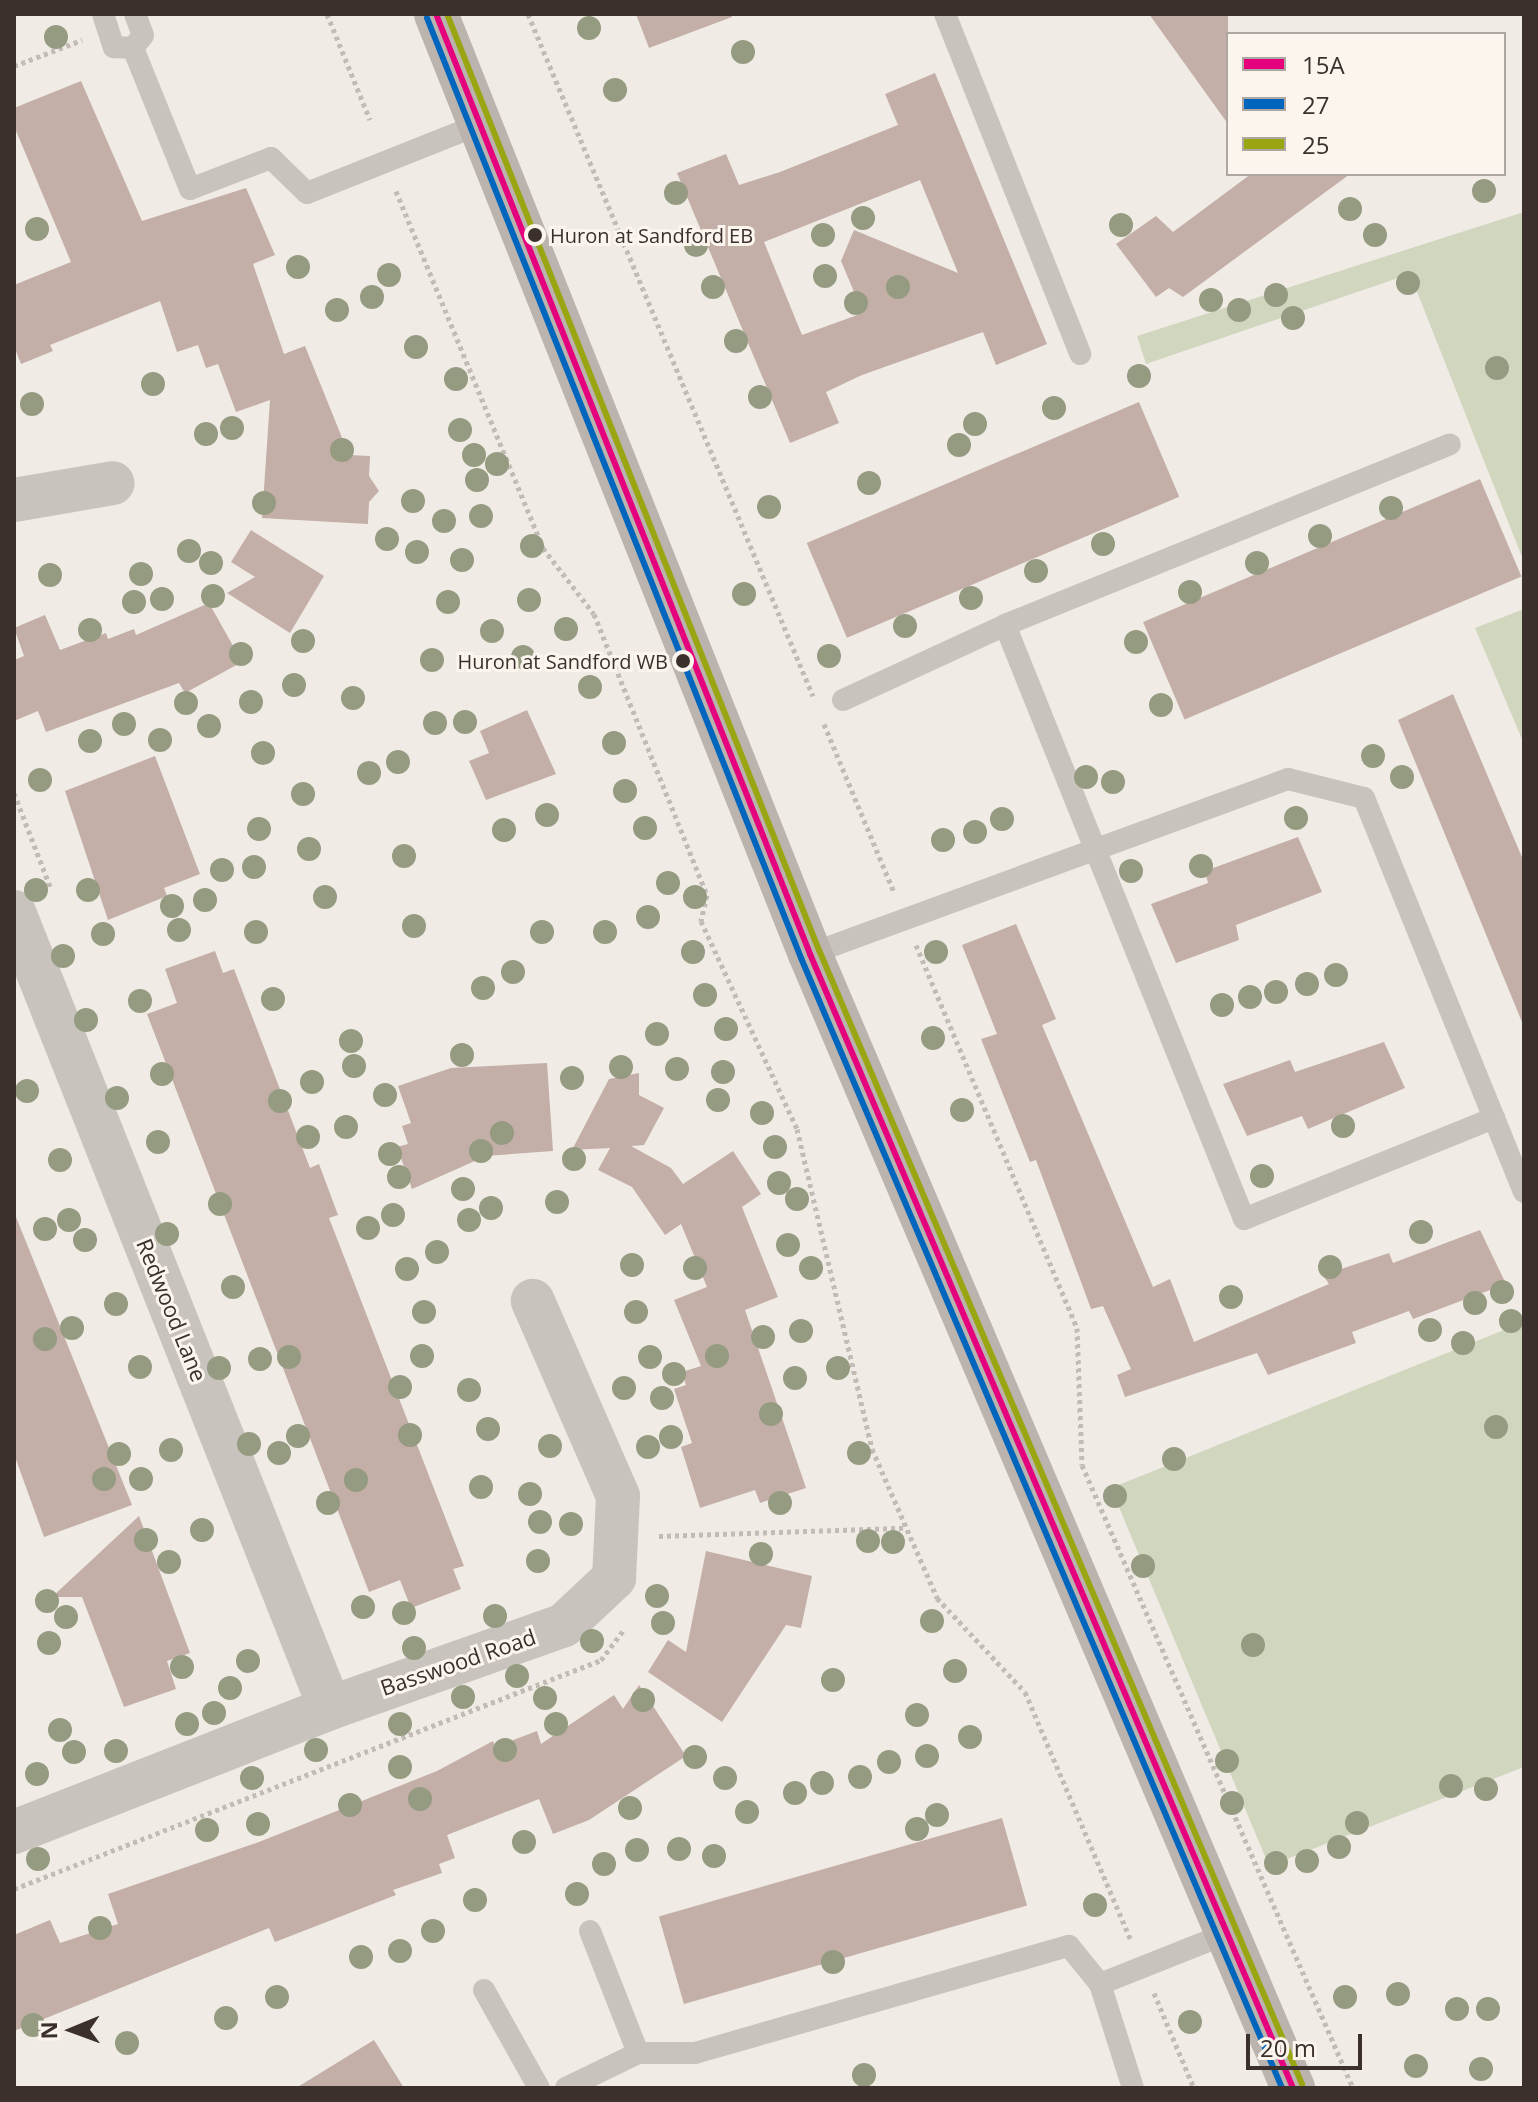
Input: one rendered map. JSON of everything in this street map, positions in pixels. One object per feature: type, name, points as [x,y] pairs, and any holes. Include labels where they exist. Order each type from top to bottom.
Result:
[{"type":"main road","points":[[436,14],[810,954],[1293,2088]]},
{"type":"street","points":[[14,500],[113,483]]},
{"type":"street","name":"Redwood Lane","points":[[14,912],[330,1708]]},
{"type":"street","name":"Basswood Road","points":[[14,1832],[330,1708],[564,1625],[614,1578],[618,1496],[533,1301]]},
{"type":"lane","points":[[103,14],[114,47],[133,48]]},
{"type":"lane","points":[[133,48],[143,35],[135,14]]},
{"type":"lane","points":[[945,14],[1080,354]]},
{"type":"lane","points":[[133,48],[190,189],[271,158],[307,193],[480,124]]},
{"type":"lane","points":[[843,700],[1005,625],[1450,444]]},
{"type":"lane","points":[[1005,625],[1244,1219],[1494,1118]]},
{"type":"lane","points":[[810,954],[1288,779],[1364,798],[1524,1192]]},
{"type":"lane","points":[[590,1931],[638,2053]]},
{"type":"lane","points":[[1100,1984],[1228,1933]]},
{"type":"lane","points":[[566,2088],[638,2053],[695,2053],[1069,1946],[1100,1984],[1133,2088]]},
{"type":"lane","points":[[484,1990],[539,2088]]},
{"type":"path","points":[[327,14],[370,120]]},
{"type":"path","points":[[528,14],[814,699]]},
{"type":"path","points":[[394,184],[543,548],[594,614],[707,895],[701,921],[797,1129],[872,1449],[937,1598],[1025,1692],[1194,2088]]},
{"type":"path","points":[[820,714],[1077,1328],[1082,1465],[1353,2088]]},
{"type":"path","points":[[659,1532],[906,1528]]},
{"type":"green space","points":[[1524,212],[1524,562],[1410,274],[1146,364],[1137,336]]},
{"type":"green space","points":[[1524,609],[1524,744],[1475,628]]},
{"type":"green space","points":[[1524,1322],[1524,1767],[1269,1866],[1111,1488]]},
{"type":"building","points":[[636,14],[731,14],[732,17],[649,48]]},
{"type":"building","points":[[1149,14],[1228,14],[1226,121]]},
{"type":"building","points":[[935,73],[1047,344],[996,365],[983,332],[862,375],[826,392],[839,423],[790,443],[677,173],[726,154],[739,185],[780,172],[898,125],[885,94]],"holes":[[[920,180],[958,273],[854,230],[841,261],[863,313],[802,335],[764,242]]]},
{"type":"building","points":[[81,81],[142,221],[246,188],[275,255],[253,264],[284,354],[305,346],[349,455],[370,456],[369,476],[379,491],[369,502],[368,524],[262,518],[270,400],[236,412],[218,364],[206,368],[198,345],[177,352],[160,301],[50,345],[53,351],[21,364],[14,346],[14,285],[71,262],[14,126],[14,108]]},
{"type":"building","points":[[1248,176],[1347,176],[1183,297],[1169,288],[1156,297],[1116,244],[1156,216],[1173,232]]},
{"type":"building","points":[[1139,402],[1179,497],[847,638],[807,543]]},
{"type":"building","points":[[1480,479],[1521,577],[1185,720],[1143,622]]},
{"type":"building","points":[[251,530],[324,576],[290,633],[227,593],[255,577],[231,562]]},
{"type":"building","points":[[209,603],[242,662],[185,693],[179,683],[46,732],[38,711],[14,721],[14,660],[24,656],[14,628],[45,615],[60,650],[106,633],[108,639],[134,629],[136,635]]},
{"type":"building","points":[[1453,694],[1524,862],[1524,1027],[1398,720]]},
{"type":"building","points":[[527,710],[556,774],[486,800],[469,761],[489,753],[480,731]]},
{"type":"building","points":[[155,756],[200,874],[164,888],[167,896],[108,920],[65,791]]},
{"type":"building","points":[[1298,837],[1322,892],[1236,925],[1239,940],[1176,963],[1151,904],[1208,883],[1205,871]]},
{"type":"building","points":[[1016,924],[1056,1019],[1042,1025],[1153,1287],[1170,1279],[1194,1342],[1329,1284],[1323,1275],[1389,1253],[1393,1263],[1480,1230],[1506,1284],[1413,1319],[1409,1311],[1352,1332],[1356,1343],[1268,1375],[1257,1353],[1125,1397],[1117,1375],[1131,1369],[1103,1306],[1091,1309],[1036,1160],[1030,1162],[981,1039],[997,1034],[962,945]]},
{"type":"building","points":[[215,951],[223,973],[234,969],[310,1168],[319,1164],[338,1215],[329,1218],[464,1566],[453,1569],[461,1589],[411,1608],[400,1580],[369,1592],[147,1014],[177,1003],[165,969]]},
{"type":"building","points":[[1384,1042],[1405,1088],[1308,1129],[1302,1116],[1247,1136],[1223,1084],[1290,1060],[1295,1072]]},
{"type":"building","points":[[547,1063],[553,1151],[486,1156],[412,1189],[397,1147],[408,1144],[402,1126],[411,1123],[398,1086],[451,1068]]},
{"type":"building","points":[[639,1073],[639,1095],[664,1108],[644,1145],[631,1146],[671,1168],[683,1184],[733,1151],[761,1194],[742,1207],[778,1297],[745,1310],[806,1488],[760,1503],[755,1490],[700,1508],[681,1447],[692,1443],[674,1389],[686,1385],[682,1372],[701,1366],[674,1300],[707,1287],[681,1224],[665,1235],[632,1187],[598,1170],[610,1148],[572,1150],[609,1079]]},
{"type":"building","points":[[14,1212],[132,1505],[44,1537],[14,1454]]},
{"type":"building","points":[[139,1516],[190,1653],[167,1661],[176,1689],[124,1707],[82,1597],[52,1597]]},
{"type":"building","points":[[706,1551],[812,1576],[801,1628],[786,1625],[722,1722],[648,1672],[668,1640],[686,1652]]},
{"type":"building","points":[[639,1685],[686,1756],[589,1820],[553,1834],[539,1799],[447,1835],[455,1858],[439,1864],[442,1873],[393,1890],[396,1895],[275,1942],[269,1928],[14,2031],[14,1935],[50,1920],[60,1943],[118,1924],[108,1894],[259,1842],[437,1771],[493,1741],[495,1747],[537,1731],[541,1744],[614,1695],[623,1709]]},
{"type":"building","points":[[1002,1818],[1027,1905],[684,2004],[659,1916]]},
{"type":"building","points":[[374,2040],[404,2088],[296,2088]]},
{"type":"transit line","name":"15A","points":[[436,14],[810,954],[1293,2088]]},
{"type":"transit line","name":"25","points":[[447,14],[819,950],[1302,2084]]},
{"type":"transit line","name":"27","points":[[427,18],[801,958],[1282,2088]]},
{"type":"place","name":"Huron at Sandford EB","points":[[535,235]]},
{"type":"place","name":"Huron at Sandford WB","points":[[683,661]]}]
